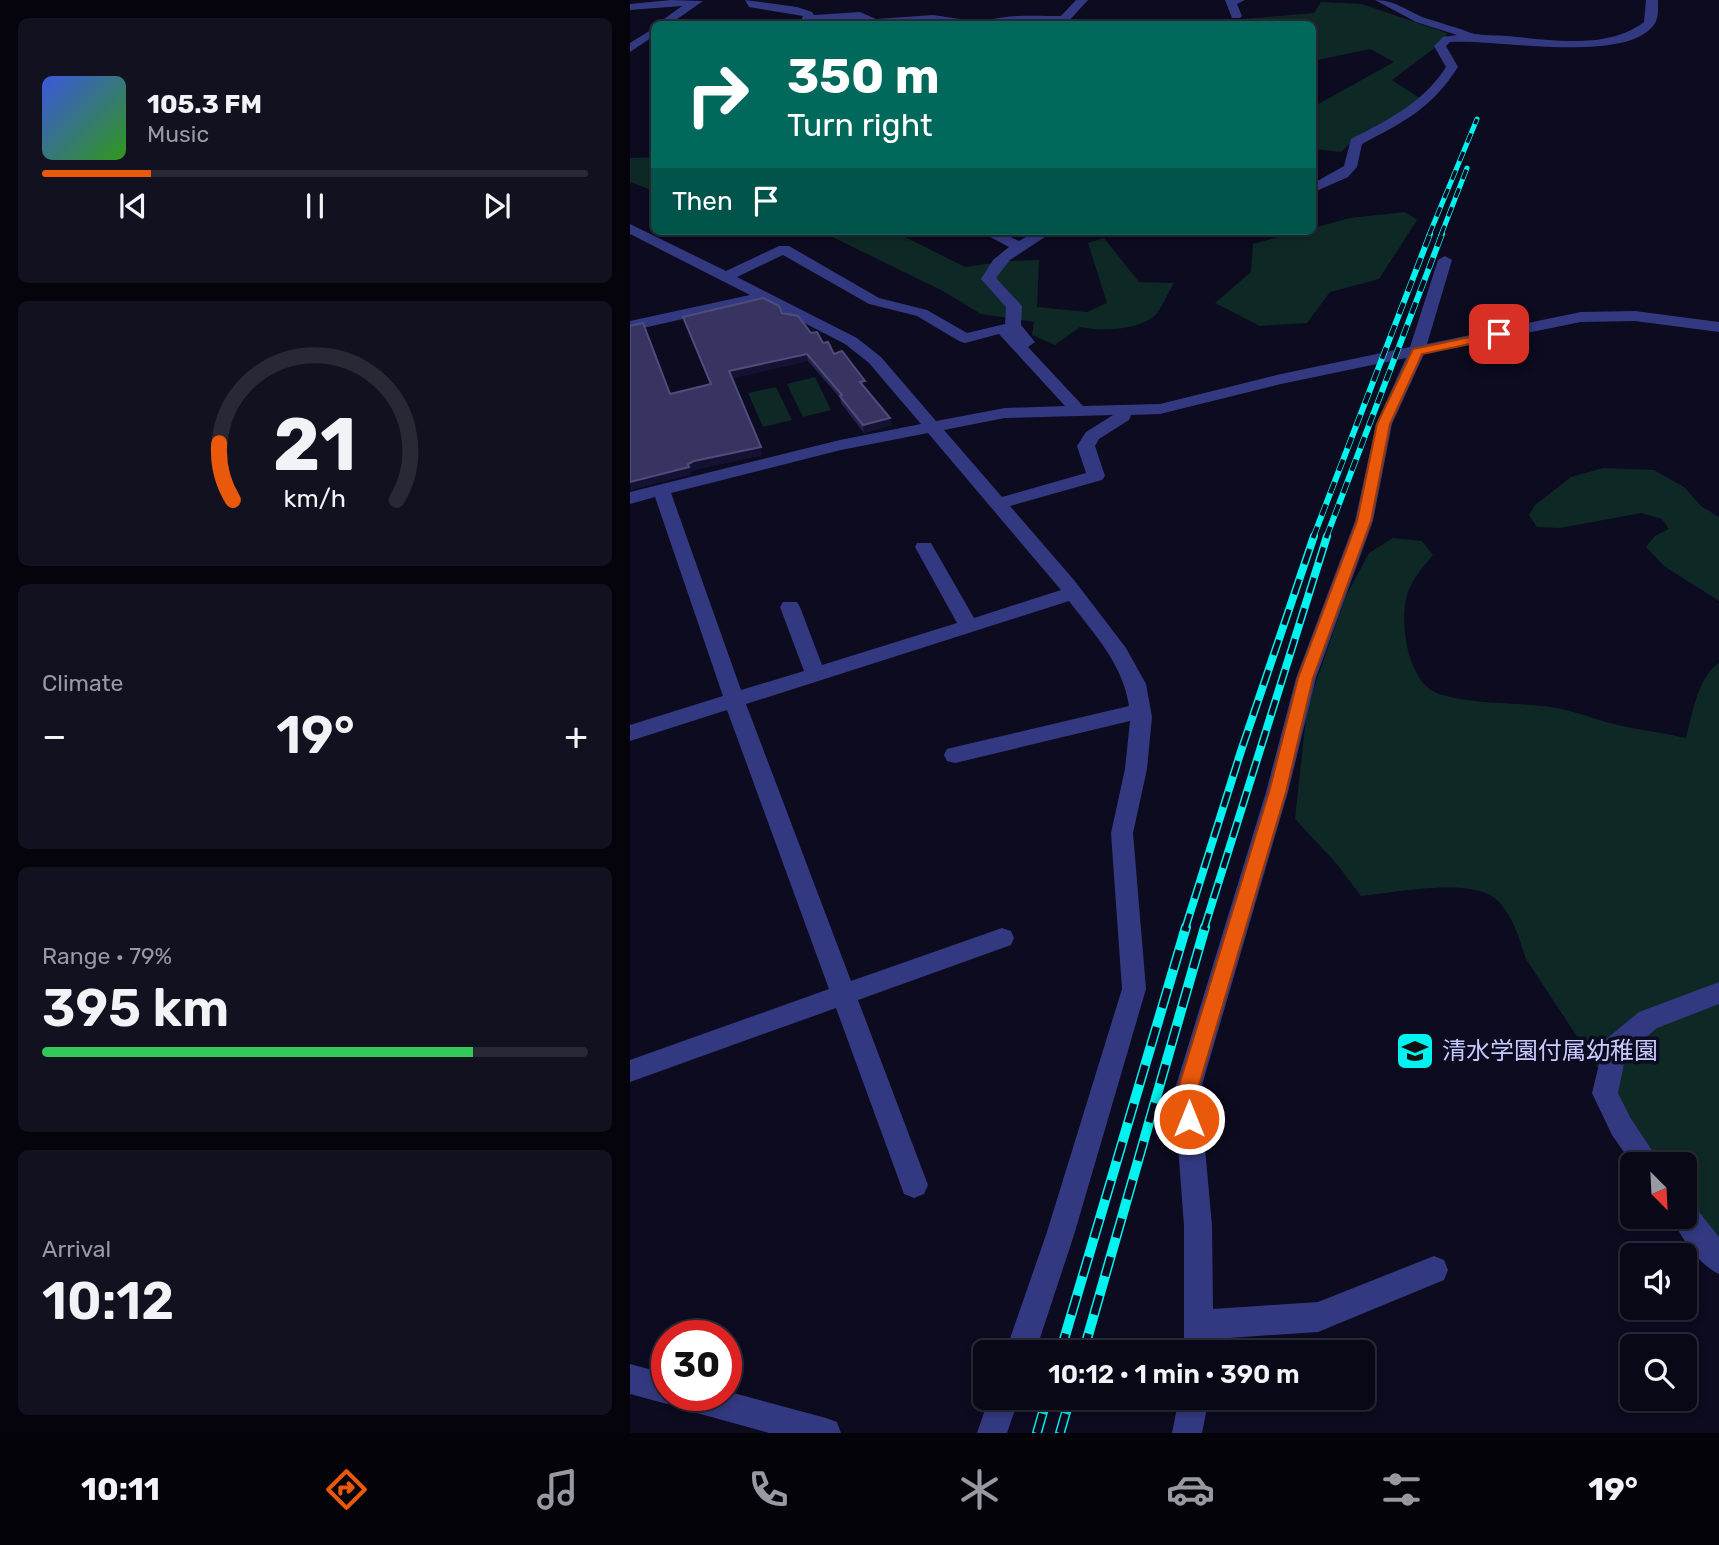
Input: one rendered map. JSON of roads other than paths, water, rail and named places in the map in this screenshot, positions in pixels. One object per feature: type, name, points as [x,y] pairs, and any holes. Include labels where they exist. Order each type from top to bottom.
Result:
[{"type":"street","points":[[630,7],[697,0]]},
{"type":"street","points":[[667,21],[697,0]]},
{"type":"street","points":[[751,0],[753,5],[797,10],[808,14],[807,21]]},
{"type":"street","points":[[776,8],[788,0]]},
{"type":"street","points":[[824,21],[859,19],[863,0]]},
{"type":"street","points":[[1064,21],[1082,0]]},
{"type":"street","points":[[1236,16],[1230,1],[1239,0]]},
{"type":"street","points":[[1381,0],[1420,20],[1472,37]]},
{"type":"street","points":[[1316,187],[1343,174],[1350,167],[1356,142],[1416,112],[1452,67],[1440,46],[1447,39],[1472,37],[1548,44],[1611,39],[1639,32],[1649,24],[1652,18],[1652,0]]},
{"type":"street","points":[[889,21],[935,14],[962,21]]},
{"type":"street","points":[[1009,21],[1050,21]]},
{"type":"street","points":[[630,48],[651,32]]},
{"type":"street","points":[[630,228],[851,341],[875,360],[1000,503],[1073,593],[1119,653],[1136,684],[1140,711],[1136,769],[1122,833],[1134,989],[1060,1235],[1024,1340]]},
{"type":"street","points":[[995,235],[1019,246]]},
{"type":"street","points":[[1029,358],[1029,344],[1013,326],[1014,306],[988,279],[991,272],[1019,246],[1040,235]]},
{"type":"street","points":[[727,276],[784,250],[874,301],[922,313],[965,338],[1002,328],[1077,409]]},
{"type":"street","points":[[1434,1270],[1318,1317],[1198,1339],[1198,1226],[1187,1092],[1277,792],[1306,678],[1364,521],[1384,424],[1417,352],[1446,260]]},
{"type":"street","points":[[630,326],[766,296]]},
{"type":"street","points":[[630,498],[840,445],[931,427],[1005,413],[1077,409],[1123,411],[1184,404],[1281,379],[1581,317],[1635,316],[1719,327]]},
{"type":"street","points":[[1000,503],[1096,476],[1086,446],[1092,436],[1123,416],[1123,411]]},
{"type":"street","points":[[661,490],[735,702],[914,1185]]},
{"type":"street","points":[[924,547],[968,625]]},
{"type":"street","points":[[630,733],[1073,593]]},
{"type":"street","points":[[790,607],[815,674]]},
{"type":"street","points":[[955,755],[1051,730],[1140,711]]},
{"type":"street","points":[[630,1071],[1002,938]]},
{"type":"street","points":[[1639,1152],[1621,1126],[1605,1093],[1614,1048],[1648,1020],[1719,993]]},
{"type":"street","points":[[1695,1229],[1719,1260]]},
{"type":"street","points":[[630,1379],[651,1385]]},
{"type":"street","points":[[742,1410],[826,1433]]},
{"type":"street","points":[[992,1433],[1000,1410]]},
{"type":"street","points":[[1187,1433],[1192,1410]]},
{"type":"railway","points":[[1429,235],[1477,119]]},
{"type":"railway","points":[[1441,235],[1467,168]]},
{"type":"railway","points":[[1313,538],[1430,234]]},
{"type":"railway","points":[[1326,538],[1442,234]]},
{"type":"railway","points":[[1185,929],[1241,751],[1314,536]]},
{"type":"railway","points":[[1204,929],[1327,536]]},
{"type":"railway","points":[[1064,1340],[1186,927]]},
{"type":"railway","points":[[1087,1340],[1205,927]]},
{"type":"railway","points":[[1037,1433],[1044,1410]]},
{"type":"railway","points":[[1060,1433],[1067,1410]]},
{"type":"place","name":"清水学園付属幼稚園","points":[[1415,1051]]}]
